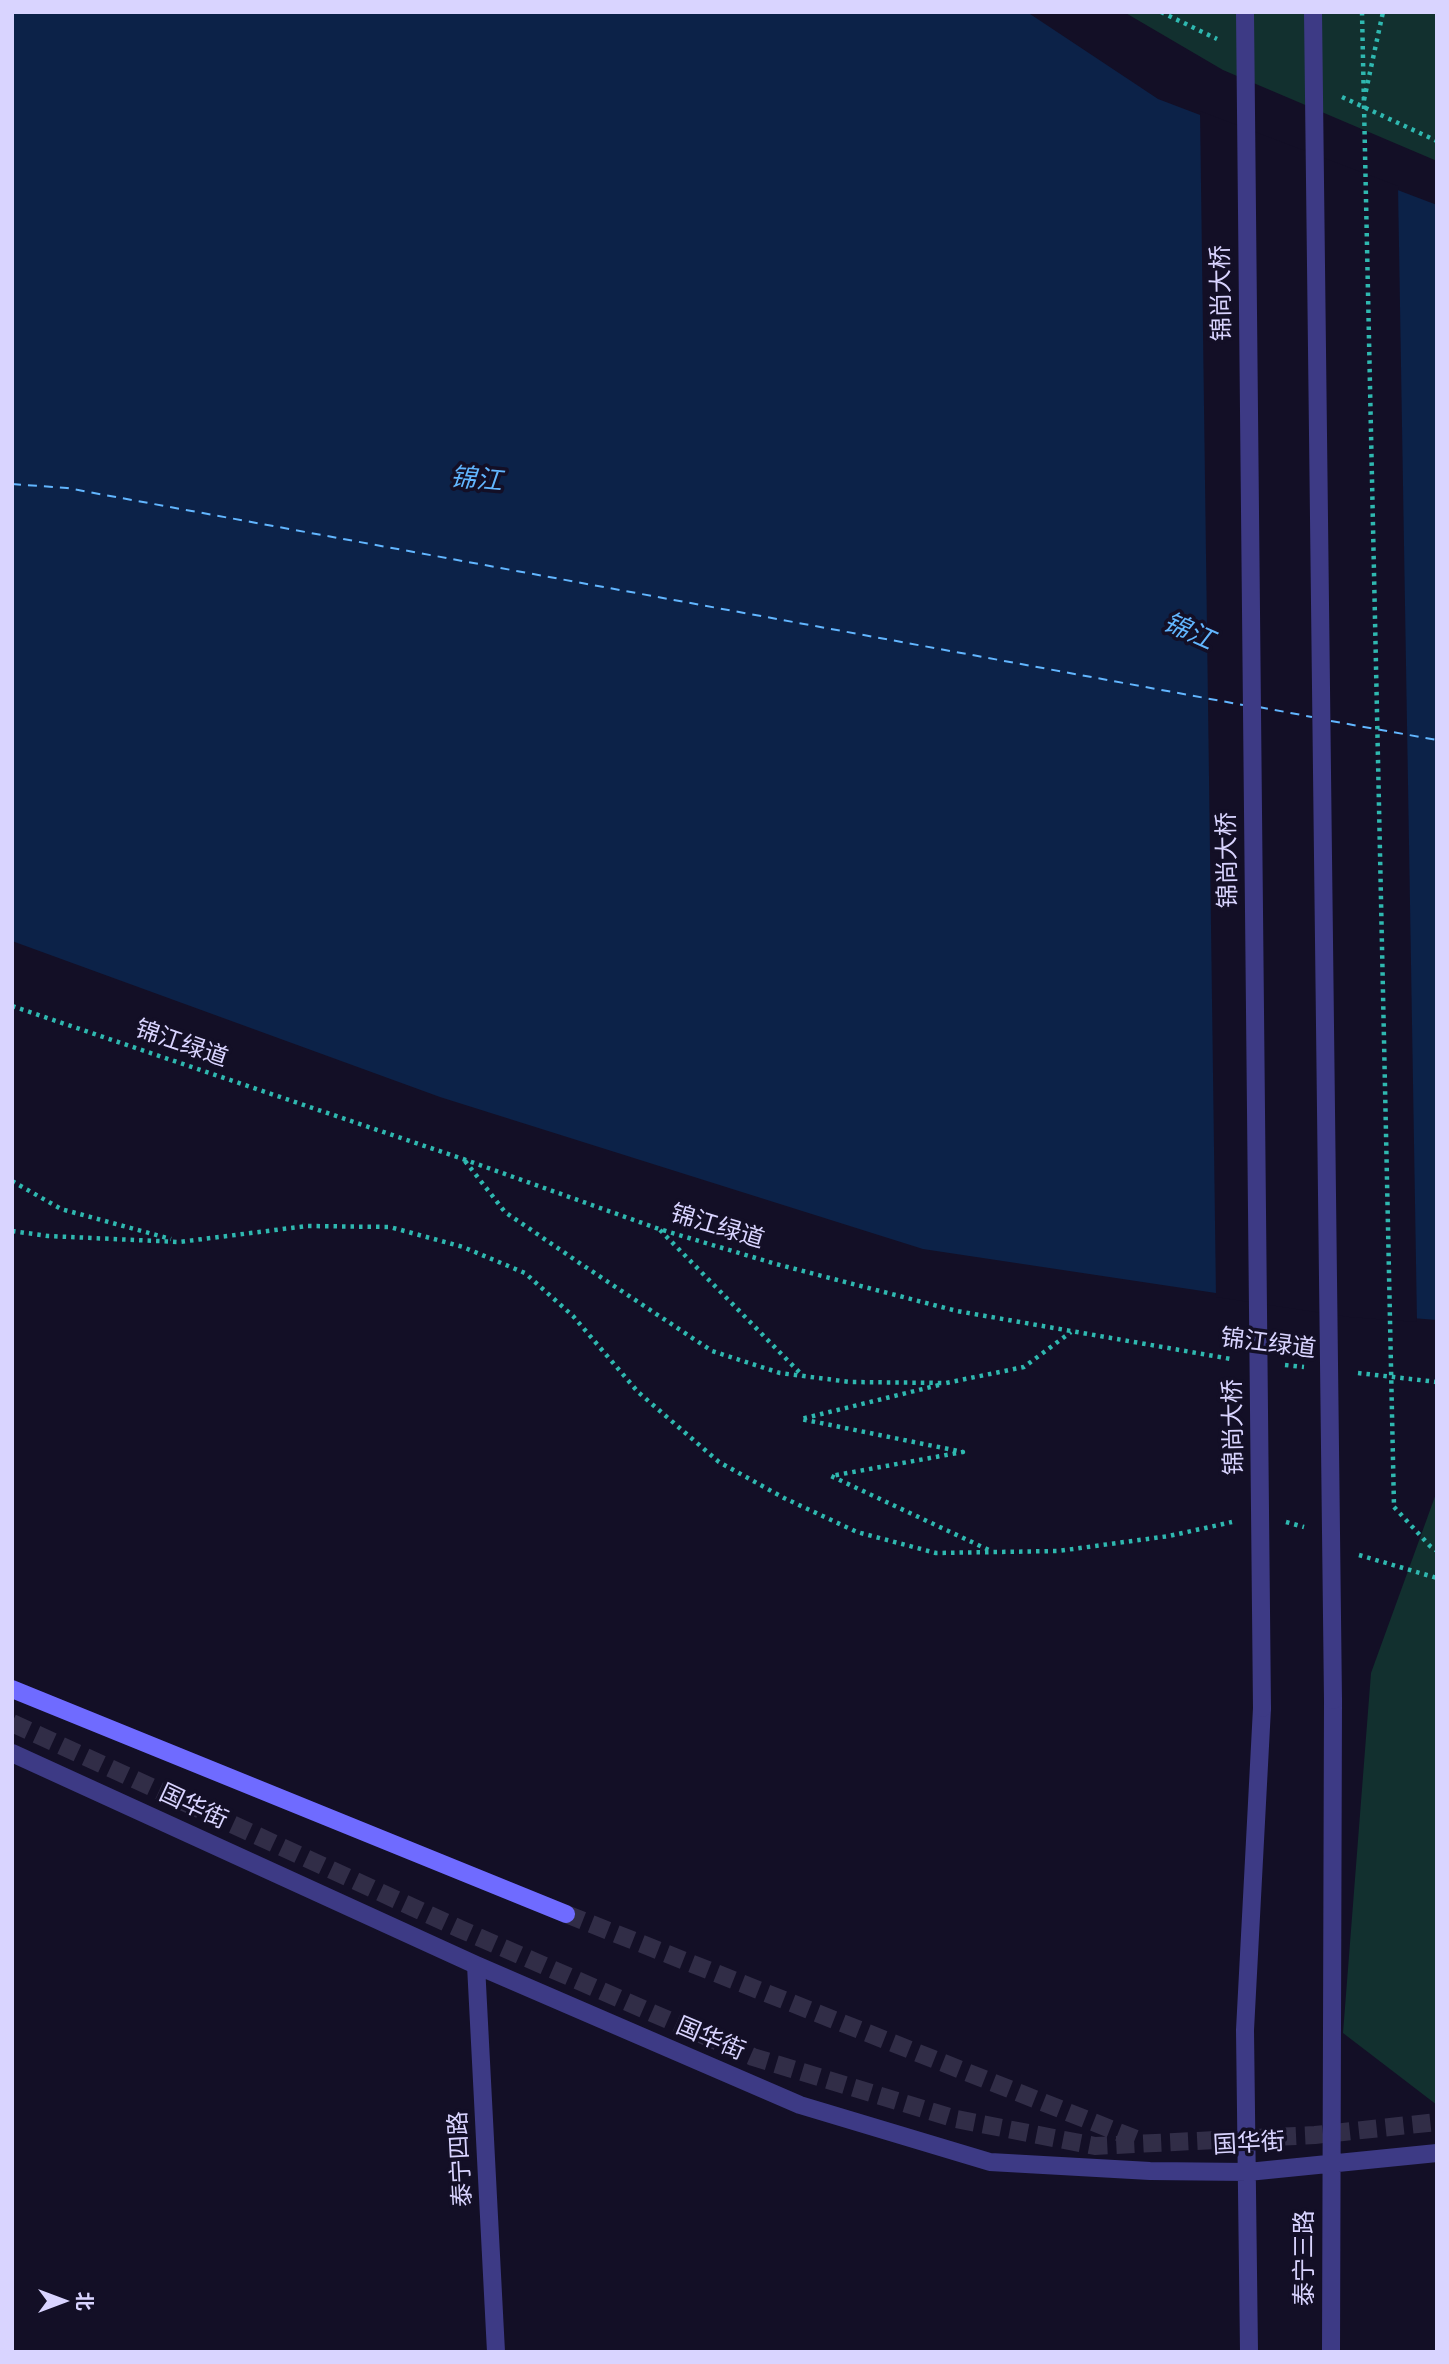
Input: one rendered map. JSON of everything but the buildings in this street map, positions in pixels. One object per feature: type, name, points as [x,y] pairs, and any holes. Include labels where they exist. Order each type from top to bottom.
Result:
[{"type":"main road","points":[[12,1689],[566,1913]]},
{"type":"street","name":"锦尚大桥","points":[[1245,12],[1262,1708],[1245,2030],[1248,2172]]},
{"type":"street","name":"泰宁三路","points":[[1312,12],[1333,1700],[1331,2352]]},
{"type":"street","name":"国华街","points":[[12,1752],[476,1965],[800,2105],[990,2162],[1150,2171],[1248,2172],[1437,2153]]},
{"type":"street","name":"泰宁四路","points":[[476,1965],[496,2352]]},
{"type":"street","points":[[1248,2172],[1249,2352]]},
{"type":"path","points":[[1362,12],[1394,1507],[1430,1546],[1437,1550]]},
{"type":"path","points":[[1364,100],[1383,12]]},
{"type":"path","name":"锦江绿道","points":[[12,1006],[463,1159],[659,1229],[776,1264],[957,1311],[1234,1360]]},
{"type":"path","points":[[463,1159],[505,1212],[712,1351],[780,1373],[850,1382],[946,1383]]},
{"type":"path","points":[[12,1181],[61,1209],[179,1242]]},
{"type":"path","points":[[12,1231],[48,1236],[179,1242],[307,1226],[390,1227],[463,1247],[525,1273],[573,1317],[638,1392],[719,1462],[784,1498],[857,1532],[936,1553],[1058,1552],[1168,1536],[1242,1520]]},
{"type":"path","points":[[659,1229],[803,1376]]},
{"type":"path","points":[[995,1553],[831,1476],[963,1452],[801,1419],[946,1383],[1024,1367],[1072,1332]]},
{"type":"path","name":"锦江绿道","points":[[1274,1364],[1315,1369]]},
{"type":"path","points":[[1356,1373],[1437,1382]]},
{"type":"path","points":[[1276,1521],[1298,1524],[1311,1530]]},
{"type":"path","points":[[1348,1549],[1360,1556],[1437,1578]]},
{"type":"green space","points":[[1124,12],[1437,12],[1437,161],[1223,70]]},
{"type":"green space","points":[[1437,1491],[1437,2105],[1343,2033],[1371,1673]]},
{"type":"water","name":"锦江","points":[[12,12],[1027,12],[1158,99],[1437,205],[1437,1320],[1349,1313],[923,1249],[440,1097],[12,941]]},
{"type":"pier","points":[[1200,111],[1398,186],[1417,1322],[1349,1317],[1216,1297]]},
{"type":"ferry route","points":[[12,484],[67,488],[1243,705]]},
{"type":"ferry route","points":[[1259,707],[1312,717]]},
{"type":"ferry route","points":[[1331,721],[1437,740]]},
{"type":"tunnel","points":[[12,1723],[460,1929],[753,2057],[956,2119],[1095,2146],[1315,2135],[1437,2122]]},
{"type":"tunnel","points":[[566,1914],[1141,2141]]}]
